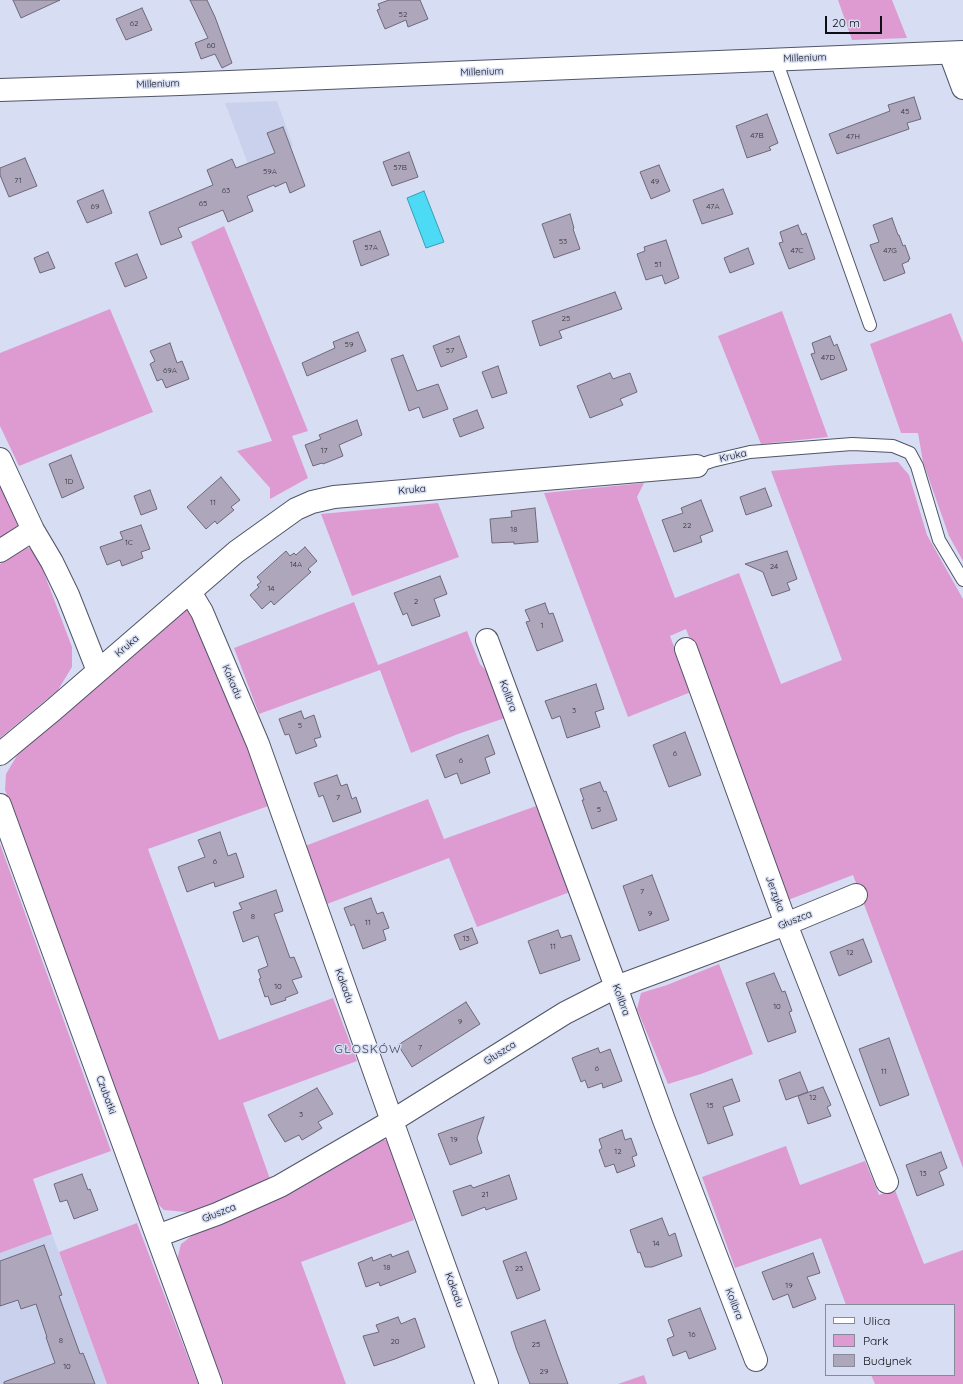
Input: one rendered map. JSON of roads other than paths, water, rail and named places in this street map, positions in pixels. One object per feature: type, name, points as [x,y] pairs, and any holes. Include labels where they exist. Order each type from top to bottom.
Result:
[{"type":"street","name":"Millenium","points":[[0,90],[956,52]]},
{"type":"street","points":[[956,52],[963,88]]},
{"type":"street","points":[[0,459],[33,530],[52,562],[68,595],[98,670]]},
{"type":"street","name":"Kruka","points":[[0,754],[236,552],[296,510],[312,502],[334,497],[697,466]]},
{"type":"street","points":[[0,551],[33,530]]},
{"type":"street","name":"Kakadu","points":[[190,592],[202,612],[258,744],[392,1121],[488,1384]]},
{"type":"street","name":"Kolibra","points":[[487,640],[664,1120],[756,1360]]},
{"type":"street","name":"Jerzyka","points":[[686,649],[786,924],[887,1182]]},
{"type":"street","name":"Czubatki","points":[[0,805],[210,1384]]},
{"type":"street","name":"Głuszca","points":[[157,1236],[217,1214],[280,1186],[392,1121],[565,1013],[616,987],[786,924],[856,894]]},
{"type":"lane","points":[[776,60],[870,325]]},
{"type":"lane","name":"Kruka","points":[[697,466],[750,452],[852,444],[893,446],[910,453],[917,466],[939,540],[963,580]]},
{"type":"water","points":[[424,191],[444,242],[426,248],[407,198]]},
{"type":"district","name":"GŁOSKÓW","points":[[368,1049]]}]
